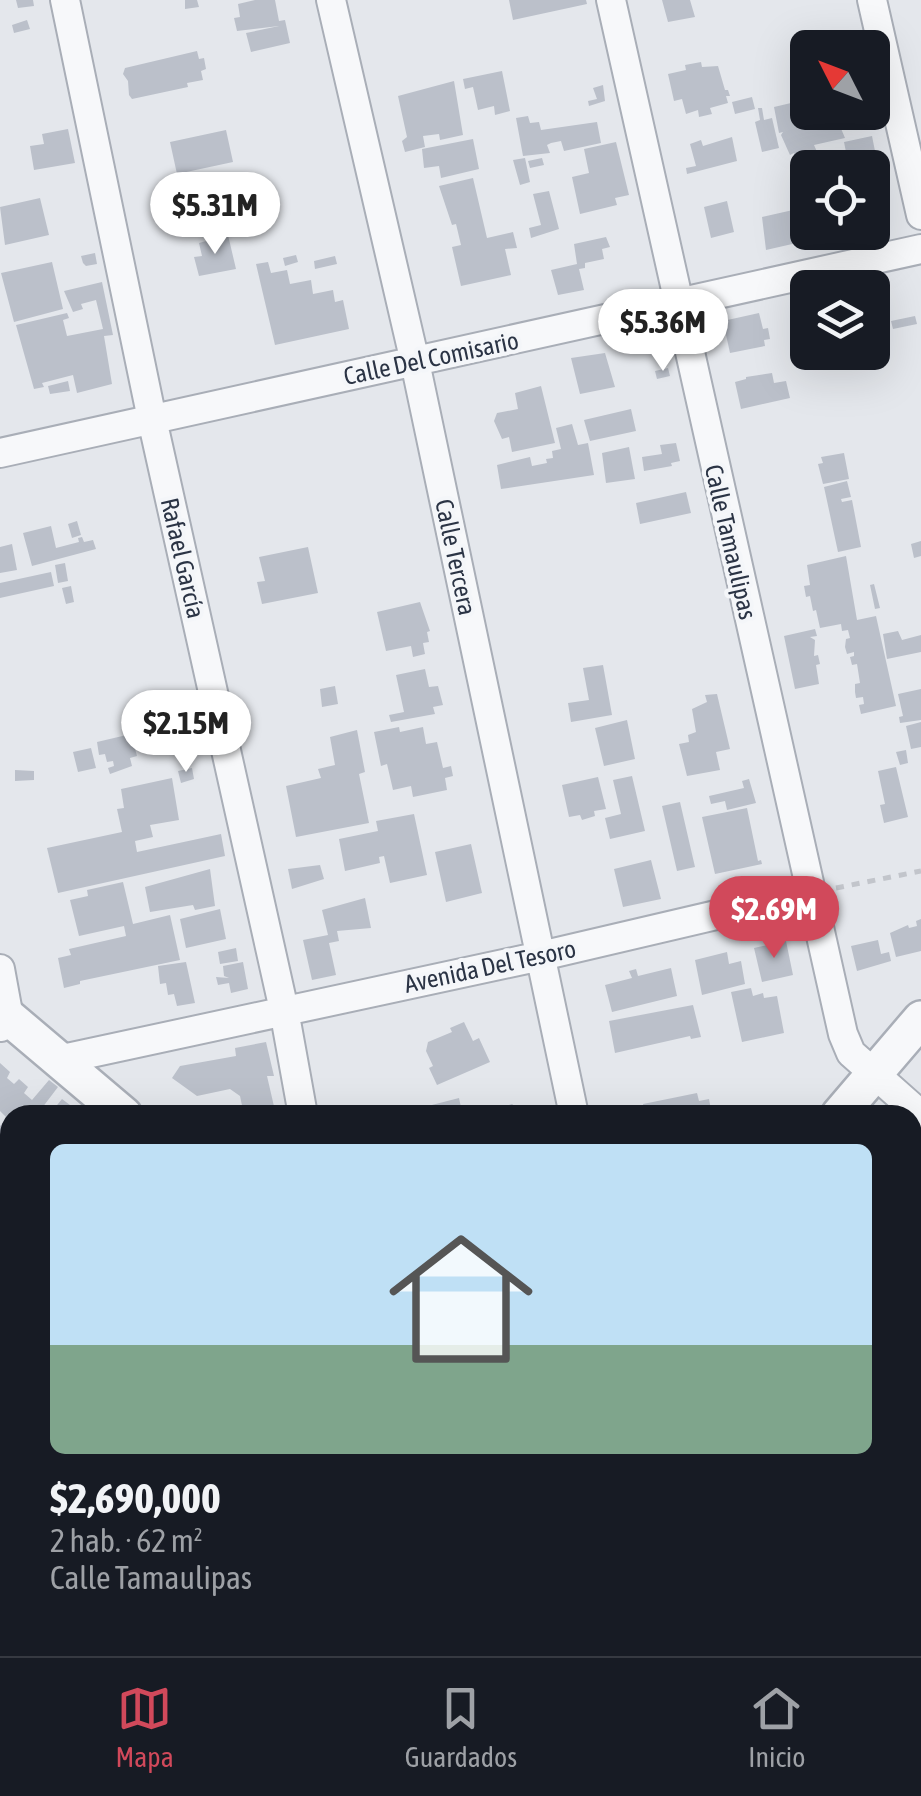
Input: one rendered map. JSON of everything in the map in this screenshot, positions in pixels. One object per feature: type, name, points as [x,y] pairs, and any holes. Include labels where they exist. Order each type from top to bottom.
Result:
[{"type":"street","name":"Rafael García","points":[[65,0],[152,420],[284,1010],[301,1105]]},
{"type":"street","name":"Calle Tercera","points":[[331,0],[414,362],[572,1105]]},
{"type":"street","name":"Calle Tamaulipas","points":[[611,0],[843,1034],[851,1053],[910,1105]]},
{"type":"street","points":[[872,0],[921,215]]},
{"type":"street","name":"Calle Del Comisario","points":[[0,453],[921,249]]},
{"type":"street","name":"Avenida Del Tesoro","points":[[58,1060],[542,956],[810,893]]},
{"type":"street","points":[[0,969],[3,1019],[112,1105]]},
{"type":"street","points":[[847,1105],[921,1019]]},
{"type":"path","points":[[810,893],[921,871]]},
{"type":"building","points":[[16,0],[33,0],[34,6],[18,8]]},
{"type":"building","points":[[185,0],[197,0],[199,7],[185,9]]},
{"type":"building","points":[[275,0],[279,21],[285,20],[290,43],[251,52],[246,33],[279,26],[237,31],[234,18],[240,17],[238,4]]},
{"type":"building","points":[[509,0],[586,0],[587,4],[513,20]]},
{"type":"building","points":[[662,0],[690,0],[695,17],[668,22]]},
{"type":"building","points":[[27,20],[30,29],[14,33],[12,25]]},
{"type":"building","points":[[197,51],[199,59],[204,58],[203,80],[132,99],[129,95],[125,68]]},
{"type":"building","points":[[701,62],[702,67],[718,66],[730,96],[726,96],[728,103],[710,108],[712,114],[699,117],[698,110],[686,114],[682,99],[674,101],[668,74]]},
{"type":"building","points":[[502,71],[510,111],[495,115],[494,106],[478,110],[473,87],[465,89],[463,79]]},
{"type":"building","points":[[454,81],[463,135],[440,140],[439,134],[423,136],[425,147],[405,152],[402,141],[407,137],[398,96]]},
{"type":"building","points":[[603,85],[605,101],[589,106],[588,101],[597,99],[593,88]]},
{"type":"building","points":[[752,97],[755,109],[735,114],[732,102]]},
{"type":"building","points":[[790,103],[790,130],[842,130],[845,138],[814,145],[816,150],[790,150],[790,155],[783,132],[779,133],[774,107]]},
{"type":"building","points":[[758,108],[762,108],[764,120],[772,118],[779,148],[762,152],[755,122],[760,120]]},
{"type":"building","points":[[528,116],[530,123],[539,122],[541,130],[597,122],[601,143],[564,151],[561,141],[547,145],[550,153],[523,156],[516,118]]},
{"type":"building","points":[[68,129],[75,163],[34,170],[30,146],[44,144],[42,134]]},
{"type":"building","points":[[226,130],[233,162],[177,174],[170,142]]},
{"type":"building","points":[[872,136],[875,150],[846,150],[844,142]]},
{"type":"building","points":[[732,137],[737,161],[687,174],[686,168],[696,166],[690,144],[701,140],[703,146]]},
{"type":"building","points":[[473,139],[479,169],[441,178],[439,166],[424,168],[422,149]]},
{"type":"building","points":[[616,142],[629,195],[615,198],[617,205],[580,214],[572,177],[589,173],[584,149]]},
{"type":"building","points":[[525,158],[530,182],[520,185],[513,160]]},
{"type":"building","points":[[542,158],[544,165],[530,168],[528,161]]},
{"type":"building","points":[[473,178],[487,238],[513,232],[517,248],[505,249],[511,275],[461,286],[452,247],[461,245],[439,186]]},
{"type":"building","points":[[239,186],[246,220],[190,232],[183,200]]},
{"type":"building","points":[[549,191],[559,229],[531,238],[529,228],[541,225],[533,194]]},
{"type":"building","points":[[40,198],[49,235],[5,245],[0,207]]},
{"type":"building","points":[[727,201],[734,232],[711,238],[704,207]]},
{"type":"building","points":[[790,211],[790,245],[766,250],[762,217]]},
{"type":"building","points":[[228,235],[236,269],[199,276],[194,257],[202,256],[199,243]]},
{"type":"building","points":[[606,237],[610,247],[602,249],[604,259],[585,263],[585,268],[579,269],[584,290],[558,295],[551,270],[577,264],[574,244]]},
{"type":"building","points":[[95,253],[97,264],[86,266],[81,256]]},
{"type":"building","points":[[296,255],[298,262],[285,266],[283,258]]},
{"type":"building","points":[[335,256],[337,264],[315,269],[314,261]]},
{"type":"building","points":[[52,262],[63,309],[14,322],[1,273]]},
{"type":"building","points":[[268,262],[271,273],[287,270],[290,284],[311,280],[313,294],[333,290],[335,302],[343,300],[349,329],[275,345],[256,264]]},
{"type":"building","points":[[102,282],[113,335],[104,336],[112,384],[77,393],[73,375],[34,389],[16,325],[67,313],[69,318],[63,320],[67,336],[103,329],[96,300],[81,304],[83,309],[73,312],[64,291]]},
{"type":"building","points":[[759,313],[770,339],[764,340],[765,346],[730,353],[723,321]]},
{"type":"building","points":[[915,316],[917,324],[893,329],[891,321]]},
{"type":"building","points":[[605,353],[615,387],[580,394],[571,358]]},
{"type":"building","points":[[668,368],[670,376],[657,379],[655,371]]},
{"type":"building","points":[[772,373],[774,383],[786,381],[790,398],[741,409],[735,382]]},
{"type":"building","points":[[68,381],[70,391],[50,394],[48,386]]},
{"type":"building","points":[[541,386],[555,443],[512,452],[509,437],[502,439],[494,421],[497,413],[518,409],[515,393]]},
{"type":"building","points":[[631,409],[636,431],[590,441],[584,420]]},
{"type":"building","points":[[572,424],[578,445],[588,443],[594,475],[501,489],[497,465],[530,457],[532,466],[547,463],[546,459],[553,458],[552,451],[561,449],[556,428]]},
{"type":"building","points":[[676,443],[680,461],[644,471],[642,457],[662,454],[660,445]]},
{"type":"building","points":[[629,447],[635,479],[606,483],[602,453]]},
{"type":"building","points":[[844,453],[849,479],[823,484],[818,464],[823,463],[821,457]]},
{"type":"building","points":[[847,481],[851,497],[841,499],[852,500],[861,547],[838,552],[824,487]]},
{"type":"building","points":[[686,492],[691,513],[640,524],[636,503]]},
{"type":"building","points":[[77,521],[81,535],[72,538],[68,524]]},
{"type":"building","points":[[51,526],[56,548],[79,542],[82,537],[84,542],[93,540],[96,549],[32,566],[23,533]]},
{"type":"building","points":[[921,541],[921,556],[914,558],[911,544]]},
{"type":"building","points":[[12,544],[17,570],[0,573],[0,547]]},
{"type":"building","points":[[308,547],[318,593],[262,604],[257,582],[265,581],[259,557]]},
{"type":"building","points":[[846,556],[857,620],[876,616],[896,706],[861,714],[859,705],[864,704],[863,697],[856,698],[855,692],[855,684],[860,683],[857,664],[852,665],[850,657],[854,652],[847,654],[845,647],[846,639],[850,638],[848,630],[842,631],[841,624],[820,628],[804,586],[810,585],[807,565]]},
{"type":"building","points":[[65,563],[68,581],[58,583],[55,565]]},
{"type":"building","points":[[51,572],[54,586],[0,598],[0,583]]},
{"type":"building","points":[[874,584],[880,608],[875,609],[870,585]]},
{"type":"building","points":[[71,586],[74,602],[66,604],[62,588]]},
{"type":"building","points":[[420,602],[430,631],[429,642],[423,643],[425,654],[413,657],[411,646],[386,651],[377,612]]},
{"type":"building","points":[[815,629],[817,636],[810,637],[815,640],[814,656],[818,655],[820,664],[816,665],[819,684],[795,689],[784,636]]},
{"type":"building","points":[[898,631],[902,640],[921,635],[921,652],[887,659],[883,634]]},
{"type":"building","points":[[603,665],[612,715],[571,722],[568,703],[589,700],[583,668]]},
{"type":"building","points":[[425,669],[429,687],[438,686],[443,705],[433,707],[435,714],[391,722],[389,715],[404,712],[396,675]]},
{"type":"building","points":[[335,686],[338,704],[322,707],[320,689]]},
{"type":"building","points":[[921,689],[921,720],[900,723],[899,717],[903,716],[898,694]]},
{"type":"building","points":[[717,694],[730,749],[716,752],[720,770],[687,776],[679,744],[689,742],[688,735],[696,732],[692,709],[707,702],[705,695]]},
{"type":"building","points":[[198,720],[201,739],[169,746],[172,726]]},
{"type":"building","points":[[627,720],[635,759],[604,766],[595,728]]},
{"type":"building","points":[[921,722],[921,747],[911,749],[906,726]]},
{"type":"building","points":[[399,727],[400,732],[423,727],[426,744],[437,742],[443,768],[451,766],[453,776],[445,778],[447,790],[413,797],[411,786],[393,790],[387,764],[381,766],[374,732]]},
{"type":"building","points":[[357,730],[365,772],[359,774],[369,823],[296,837],[286,786],[321,778],[318,769],[335,765],[330,737]]},
{"type":"building","points":[[131,734],[137,756],[130,758],[132,766],[110,774],[108,768],[114,766],[113,761],[107,762],[105,754],[99,755],[97,742]]},
{"type":"building","points":[[91,748],[96,768],[78,772],[73,752]]},
{"type":"building","points":[[906,750],[908,763],[900,765],[896,752]]},
{"type":"building","points":[[896,767],[908,817],[884,823],[880,805],[885,804],[878,771]]},
{"type":"building","points":[[192,768],[194,779],[181,783],[178,771]]},
{"type":"building","points":[[15,770],[34,771],[34,780],[15,781]]},
{"type":"building","points":[[632,776],[645,831],[610,839],[605,818],[621,814],[613,780]]},
{"type":"building","points":[[598,777],[606,809],[594,811],[595,816],[582,820],[580,815],[569,817],[562,785]]},
{"type":"building","points":[[172,778],[179,820],[150,825],[153,837],[135,841],[137,852],[221,834],[225,856],[58,893],[47,848],[122,832],[117,809],[124,808],[121,789]]},
{"type":"building","points":[[749,779],[756,803],[727,810],[725,801],[711,804],[709,796],[744,788],[742,781]]},
{"type":"building","points":[[680,802],[695,867],[677,871],[662,806]]},
{"type":"building","points":[[747,808],[758,861],[762,864],[715,874],[702,817]]},
{"type":"building","points":[[414,814],[427,875],[390,883],[384,856],[379,857],[380,863],[345,871],[339,839],[378,831],[376,821]]},
{"type":"building","points":[[471,844],[482,893],[446,902],[435,852]]},
{"type":"building","points":[[651,860],[661,899],[623,907],[614,869]]},
{"type":"building","points":[[320,865],[324,879],[292,889],[288,869]]},
{"type":"building","points":[[210,869],[215,906],[195,910],[193,905],[150,912],[145,887]]},
{"type":"building","points":[[123,882],[133,924],[170,915],[180,960],[80,981],[64,988],[58,958],[71,955],[69,949],[126,936],[124,926],[79,936],[70,900],[88,896],[87,890]]},
{"type":"building","points":[[365,898],[371,928],[337,931],[339,941],[329,943],[336,975],[312,980],[303,940],[328,935],[322,910]]},
{"type":"building","points":[[220,909],[226,939],[186,948],[180,919]]},
{"type":"building","points":[[921,919],[921,951],[896,957],[890,933],[908,925],[917,926],[916,921]]},
{"type":"building","points":[[878,940],[881,954],[889,952],[891,961],[857,971],[851,946]]},
{"type":"building","points":[[786,941],[793,975],[762,982],[754,948]]},
{"type":"building","points":[[236,948],[238,961],[220,964],[218,952]]},
{"type":"building","points":[[727,952],[729,964],[741,961],[745,984],[702,995],[695,960]]},
{"type":"building","points":[[186,962],[195,1003],[177,1006],[174,994],[168,995],[166,983],[160,984],[158,966]]},
{"type":"building","points":[[243,962],[248,989],[231,993],[229,983],[218,985],[216,977],[229,978],[224,976],[223,966]]},
{"type":"building","points":[[671,968],[677,996],[612,1012],[605,985],[632,978],[629,971],[636,969],[638,976]]},
{"type":"building","points":[[751,988],[753,996],[777,996],[784,1033],[742,1042],[731,992]]},
{"type":"building","points":[[693,1005],[701,1037],[615,1053],[609,1021]]},
{"type":"building","points":[[464,1022],[473,1041],[479,1038],[490,1062],[437,1085],[429,1068],[433,1066],[426,1051],[428,1042]]},
{"type":"building","points":[[266,1042],[274,1076],[267,1076],[274,1105],[242,1105],[240,1096],[230,1089],[197,1096],[172,1078],[180,1066],[236,1056],[235,1048]]},
{"type":"building","points":[[0,1063],[10,1072],[7,1078],[14,1084],[19,1079],[28,1087],[24,1093],[32,1100],[49,1080],[58,1087],[44,1105],[0,1105]]},
{"type":"building","points":[[697,1093],[699,1101],[709,1099],[710,1105],[643,1105]]},
{"type":"building","points":[[459,1098],[460,1105],[432,1105]]}]
